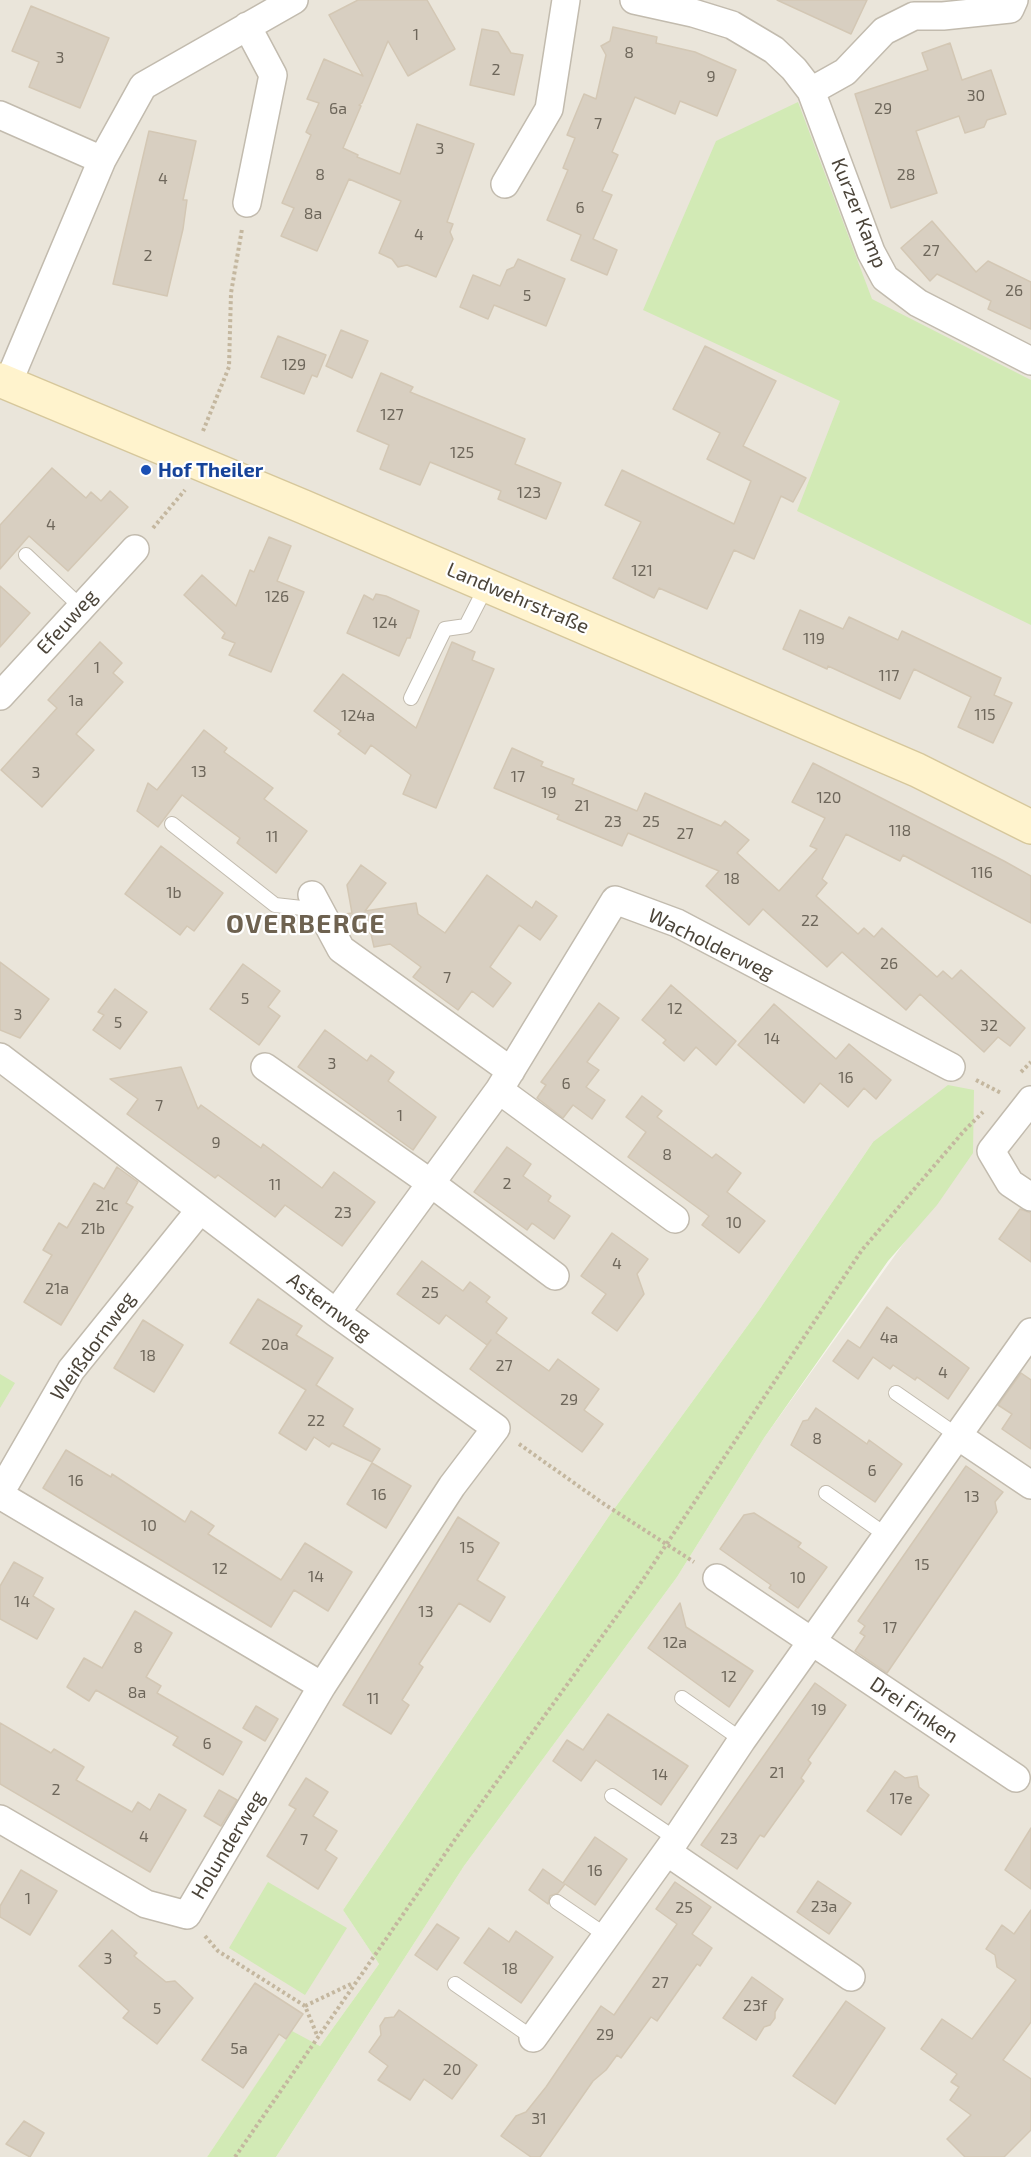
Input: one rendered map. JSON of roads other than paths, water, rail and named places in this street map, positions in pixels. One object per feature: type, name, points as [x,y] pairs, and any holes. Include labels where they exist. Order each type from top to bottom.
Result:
[{"type":"main road","name":"Landwehrstraße","points":[[4,381],[199,462],[917,770],[1031,827]]},
{"type":"street","points":[[4,381],[102,160],[143,86],[294,0]]},
{"type":"street","points":[[505,184],[549,109],[566,0]]},
{"type":"street","name":"Kurzer Kamp","points":[[634,0],[694,6],[754,36],[794,69],[811,91],[871,252],[885,278],[918,303],[1031,361]]},
{"type":"street","points":[[811,91],[845,72],[884,31],[914,16],[943,16],[1010,9],[1014,0]]},
{"type":"street","points":[[247,26],[273,75],[247,203]]},
{"type":"street","points":[[0,115],[102,160]]},
{"type":"street","name":"Efeuweg","points":[[0,696],[135,549]]},
{"type":"street","name":"Wacholderweg","points":[[336,1313],[505,1081],[615,900],[677,923],[951,1067]]},
{"type":"street","points":[[316,903],[341,949],[675,1219]]},
{"type":"street","name":"Asternweg","points":[[0,1057],[336,1313],[496,1428]]},
{"type":"street","points":[[265,1067],[432,1184],[555,1276]]},
{"type":"street","points":[[1020,1093],[992,1151],[1010,1183],[1031,1197]]},
{"type":"street","name":"Weißdornweg","points":[[0,1494],[71,1370],[200,1210]]},
{"type":"street","points":[[533,2038],[672,1846],[742,1740],[1031,1332]]},
{"type":"street","name":"Holunderweg","points":[[0,1819],[146,1904],[187,1915],[322,1686],[452,1486],[496,1428]]},
{"type":"street","points":[[958,1436],[1031,1485]]},
{"type":"street","points":[[0,1494],[322,1686]]},
{"type":"street","name":"Drei Finken","points":[[717,1578],[1016,1778]]},
{"type":"street","points":[[672,1846],[851,1977]]},
{"type":"lane","points":[[26,555],[81,607]]},
{"type":"lane","points":[[411,698],[445,629],[466,626],[487,585]]},
{"type":"lane","points":[[172,824],[275,904],[316,903]]},
{"type":"lane","points":[[896,1393],[958,1436]]},
{"type":"lane","points":[[826,1493],[886,1535]]},
{"type":"lane","points":[[682,1698],[742,1740]]},
{"type":"lane","points":[[612,1796],[672,1846]]},
{"type":"lane","points":[[557,1902],[607,1936]]},
{"type":"lane","points":[[455,1983],[533,2038]]},
{"type":"place","name":"Hof Theiler","points":[[146,470]]},
{"type":"district","name":"OVERBERGE","points":[[306,924]]}]
